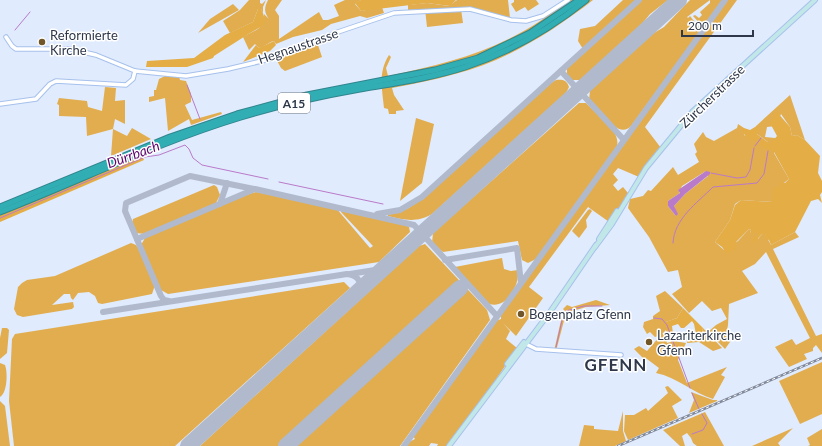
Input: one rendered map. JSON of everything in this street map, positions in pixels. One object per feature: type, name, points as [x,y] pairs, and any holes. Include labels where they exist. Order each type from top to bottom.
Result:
[{"type":"highway","name":"A15","points":[[0,207],[170,137],[237,114],[307,95],[429,72],[473,60],[535,31],[579,0]]},
{"type":"highway","name":"A15","points":[[0,212],[160,146],[228,121],[303,100],[429,76],[476,63],[508,50],[538,34],[586,0]]},
{"type":"main road","name":"Zürcherstrasse","points":[[448,446],[553,306],[612,224],[646,168],[694,111],[815,0]]},
{"type":"street","name":"Hegnaustrasse","points":[[6,37],[16,49],[70,49],[96,55],[135,71],[179,76],[228,69],[270,59],[335,33],[400,12],[470,9],[520,21],[543,16],[568,0]]},
{"type":"street","points":[[0,104],[36,98],[54,81],[124,85],[133,79],[135,71]]},
{"type":"street","points":[[524,343],[536,349],[621,355]]},
{"type":"shaded area","points":[[249,0],[260,0],[260,3],[262,4],[266,0],[263,7],[263,13],[261,9],[258,9],[253,22],[230,33],[223,21],[240,10]]},
{"type":"shaded area","points":[[268,0],[282,0],[275,10],[279,16],[279,39],[319,12],[323,20],[328,20],[339,16],[334,5],[345,0],[361,0],[355,4],[361,11],[382,7],[384,13],[367,18],[360,16],[331,24],[322,30],[293,37],[276,44],[274,41],[259,48],[255,44],[249,50],[243,37],[261,26],[264,19],[264,14],[269,19],[265,10]]},
{"type":"shaded area","points":[[361,0],[456,0],[450,6],[427,3],[361,11],[355,3]]},
{"type":"shaded area","points":[[457,0],[508,0],[510,18],[474,10],[461,9],[463,23],[427,27],[425,9],[408,10],[408,5],[427,3],[449,6]]},
{"type":"shaded area","points":[[514,0],[536,0],[539,4],[528,11],[525,7],[516,12],[511,4]]},
{"type":"shaded area","points":[[568,0],[593,0],[545,34],[492,61],[447,76],[392,88],[394,95],[404,110],[396,111],[396,114],[389,114],[388,109],[384,108],[382,74],[389,55],[391,57],[386,68],[388,76],[449,61],[506,40],[543,19],[543,16]]},
{"type":"shaded area","points":[[623,0],[636,0],[583,49],[578,41],[580,29],[595,26]]},
{"type":"shaded area","points":[[642,0],[668,0],[650,14],[641,25],[581,80],[572,80],[567,75],[567,68]]},
{"type":"shaded area","points":[[690,0],[710,0],[687,17],[688,18],[690,16],[701,30],[631,126],[626,129],[615,127],[589,100],[590,91],[649,36],[664,27]]},
{"type":"shaded area","points":[[710,0],[723,0],[703,27],[693,16],[695,15],[699,18],[702,15],[700,12],[710,3]]},
{"type":"shaded area","points":[[727,0],[737,0],[645,127],[661,148],[639,177],[618,168],[613,174],[618,180],[613,185],[618,191],[623,187],[628,193],[627,198],[612,224],[588,207],[529,287],[543,298],[516,336],[503,323],[510,331],[506,339],[517,348],[491,387],[446,446],[437,446],[438,444],[431,443],[429,446],[406,446],[409,442],[415,439],[413,436],[496,321],[501,319],[501,315],[521,286]]},
{"type":"shaded area","points":[[233,4],[239,10],[198,33],[210,19]]},
{"type":"shaded area","points":[[258,9],[261,9],[264,15],[264,22],[262,26],[213,58],[187,67],[146,67],[147,61],[194,58],[225,35],[253,22]]},
{"type":"shaded area","points":[[323,38],[325,42],[318,45],[322,57],[285,71],[281,68],[275,57]]},
{"type":"shaded area","points":[[274,41],[276,45],[270,51],[243,62],[256,45],[259,48]]},
{"type":"shaded area","points":[[164,74],[179,76],[180,80],[186,81],[191,94],[191,102],[185,105],[192,120],[221,112],[222,114],[191,125],[189,119],[168,131],[165,98],[149,102],[149,97],[154,96],[154,90],[156,90],[159,79],[165,76]]},
{"type":"shaded area","points":[[556,80],[566,81],[569,87],[566,93],[432,214],[416,220],[388,216],[407,209],[421,200]]},
{"type":"shaded area","points":[[105,87],[116,88],[115,101],[125,100],[125,124],[115,119],[113,129],[87,136],[86,117],[59,116],[59,105],[57,104],[59,98],[87,101],[88,107],[102,111]]},
{"type":"shaded area","points":[[790,95],[805,140],[797,135],[792,136],[790,127],[781,114],[776,126],[767,127],[765,137],[775,138],[774,153],[789,179],[780,186],[773,202],[741,200],[735,204],[730,220],[715,242],[724,250],[738,241],[749,229],[751,230],[750,233],[758,233],[758,239],[762,234],[765,234],[771,245],[795,232],[799,237],[773,249],[816,336],[822,334],[822,353],[816,345],[813,348],[813,351],[804,354],[807,359],[789,367],[775,347],[792,339],[796,345],[810,338],[766,252],[755,264],[742,271],[758,293],[729,304],[726,335],[730,342],[725,349],[708,332],[716,325],[727,319],[721,308],[712,311],[702,301],[689,313],[672,294],[682,287],[678,270],[668,272],[649,237],[628,208],[630,199],[643,196],[648,190],[651,191],[673,167],[678,175],[699,162],[695,154],[697,152],[694,144],[703,132],[706,137],[714,141],[737,128],[738,124],[744,128],[744,135],[749,138],[768,142],[757,134],[755,127]],"holes":[[[706,171],[708,176],[685,194],[674,206],[676,216],[668,206],[668,201],[680,193],[679,192],[682,186]]]},
{"type":"shaded area","points":[[579,103],[586,103],[612,128],[617,140],[617,146],[536,259],[528,263],[522,260],[518,241],[443,252],[432,243],[433,233]]},
{"type":"shaded area","points":[[776,111],[790,127],[792,136],[797,135],[805,140],[820,156],[818,173],[822,181],[822,192],[820,195],[822,203],[818,199],[811,201],[795,232],[771,245],[769,240],[766,239],[765,234],[762,234],[755,242],[752,241],[753,236],[758,236],[758,233],[750,233],[751,230],[749,229],[736,242],[735,249],[727,254],[722,247],[715,242],[730,220],[735,205],[741,200],[772,202],[773,188],[780,186],[780,182],[785,183],[789,179],[774,152],[760,146],[760,142],[748,138],[743,131],[744,128],[750,130],[755,127],[758,129],[757,134],[770,144],[777,136],[770,123]]},
{"type":"shaded area","points":[[416,118],[434,124],[422,183],[400,201]]},
{"type":"shaded area","points":[[132,128],[151,139],[111,156],[113,129],[127,136]]},
{"type":"shaded area","points":[[142,156],[144,160],[0,222],[0,215]]},
{"type":"shaded area","points":[[706,171],[710,172],[710,174],[685,194],[674,206],[678,214],[676,216],[668,206],[668,201],[680,193],[678,190]]},
{"type":"shaded area","points":[[214,185],[217,187],[220,195],[216,203],[145,234],[136,233],[132,223],[133,219]]},
{"type":"shaded area","points":[[256,192],[336,208],[370,248],[373,246],[341,212],[341,210],[406,224],[409,227],[410,232],[379,262],[168,294],[161,290],[141,245],[145,238],[242,196]]},
{"type":"shaded area","points":[[590,209],[592,211],[586,220],[587,227],[579,238],[572,231]]},
{"type":"shaded area","points":[[131,243],[136,245],[139,249],[155,285],[152,294],[102,304],[98,303],[95,296],[89,292],[78,293],[73,300],[70,294],[64,294],[52,305],[73,302],[74,307],[72,309],[23,317],[17,315],[14,309],[18,287],[22,283],[27,280],[55,276]]},
{"type":"shaded area","points":[[425,244],[487,310],[490,320],[400,446],[200,446],[419,246]]},
{"type":"shaded area","points":[[502,258],[504,269],[511,271],[518,270],[518,277],[509,296],[498,304],[485,302],[455,267]]},
{"type":"shaded area","points":[[344,282],[350,288],[175,446],[14,446],[9,401],[12,339],[15,334]]},
{"type":"shaded area","points":[[665,291],[683,308],[677,318],[666,322],[668,328],[662,334],[665,333],[667,343],[674,341],[686,343],[678,360],[687,383],[727,367],[721,375],[725,377],[713,399],[671,378],[656,373],[659,368],[647,359],[645,360],[634,349],[639,346],[647,351],[661,335],[655,337],[650,332],[647,334],[643,327],[644,322],[653,319],[653,316],[660,311],[656,296]]},
{"type":"shaded area","points":[[596,300],[610,305],[586,307],[566,313],[556,351],[554,351],[562,316],[565,311],[563,309],[567,305],[572,307]]},
{"type":"shaded area","points":[[683,308],[703,328],[699,342],[687,343],[688,337],[696,334],[692,321],[684,328],[681,328],[678,324],[672,326],[674,341],[671,342],[663,323],[677,318]]},
{"type":"shaded area","points":[[2,328],[7,328],[9,330],[7,353],[0,359],[0,338]]},
{"type":"shaded area","points":[[703,328],[722,348],[713,351],[699,342]]},
{"type":"shaded area","points":[[822,362],[822,414],[800,424],[779,381]]},
{"type":"shaded area","points":[[0,363],[5,365],[7,378],[4,391],[0,397]]},
{"type":"shaded area","points":[[668,386],[682,400],[672,406],[678,418],[628,440],[624,431],[625,415],[634,415],[646,408],[648,411],[668,393],[665,387]]},
{"type":"shaded area","points":[[691,392],[717,401],[689,413],[694,400]]},
{"type":"shaded area","points":[[0,401],[5,406],[10,446],[0,446]]},
{"type":"shaded area","points":[[623,411],[623,431],[626,441],[615,446],[579,446],[584,425],[594,426],[594,429],[618,431]]},
{"type":"shaded area","points":[[705,412],[724,446],[697,446],[693,443],[687,433],[682,436],[685,446],[680,446],[663,430]]},
{"type":"shaded area","points":[[793,428],[778,443],[780,446],[752,446]]},
{"type":"shaded area","points":[[822,429],[822,446],[808,446],[810,445],[807,438]]},
{"type":"waterway","points":[[15,30],[30,12]]},
{"type":"waterway","points":[[187,85],[200,119]]},
{"type":"waterway","points":[[755,146],[761,138]]},
{"type":"waterway","name":"Dürrbach","points":[[0,218],[145,157],[159,155],[185,145],[189,149],[193,158],[202,165],[268,179]]},
{"type":"waterway","points":[[711,173],[737,178],[746,177],[750,170],[754,148]]},
{"type":"waterway","points":[[673,243],[677,226],[687,212],[713,187],[757,183],[764,174],[768,151]]},
{"type":"waterway","name":"Dürrbach","points":[[279,182],[383,204]]},
{"type":"waterway","points":[[556,347],[563,316],[566,311],[584,306],[602,306]]},
{"type":"waterway","points":[[654,318],[662,319],[667,325],[690,388]]},
{"type":"waterway","points":[[692,393],[699,409]]},
{"type":"waterway","points":[[692,434],[703,430],[707,423],[702,414]]},
{"type":"taxiway","points":[[377,214],[400,210],[422,197],[639,0]]},
{"type":"taxiway","points":[[404,446],[725,0]]},
{"type":"taxiway","points":[[561,71],[624,140]]},
{"type":"taxiway","points":[[169,301],[164,300],[161,296],[125,211],[126,203],[190,176],[254,189]]},
{"type":"taxiway","points":[[220,204],[227,183]]},
{"type":"taxiway","points":[[137,239],[255,189],[414,225],[497,316]]},
{"type":"taxiway","points":[[445,260],[517,248],[521,283]]},
{"type":"taxiway","points":[[350,274],[381,269],[399,253]]},
{"type":"taxiway","points":[[103,312],[347,274],[358,278],[360,283],[359,289],[351,297]]},
{"type":"runway","points":[[188,446],[679,0]]},
{"type":"runway","points":[[286,446],[460,288]]},
{"type":"railway","points":[[618,446],[822,358]]},
{"type":"place","name":"Reformierte Kirche","points":[[42,42]]},
{"type":"place","name":"Bogenplatz Gfenn","points":[[521,314]]},
{"type":"place","name":"Lazariterkirche Gfenn","points":[[649,342]]},
{"type":"district","name":"GFENN","points":[[616,364]]}]
